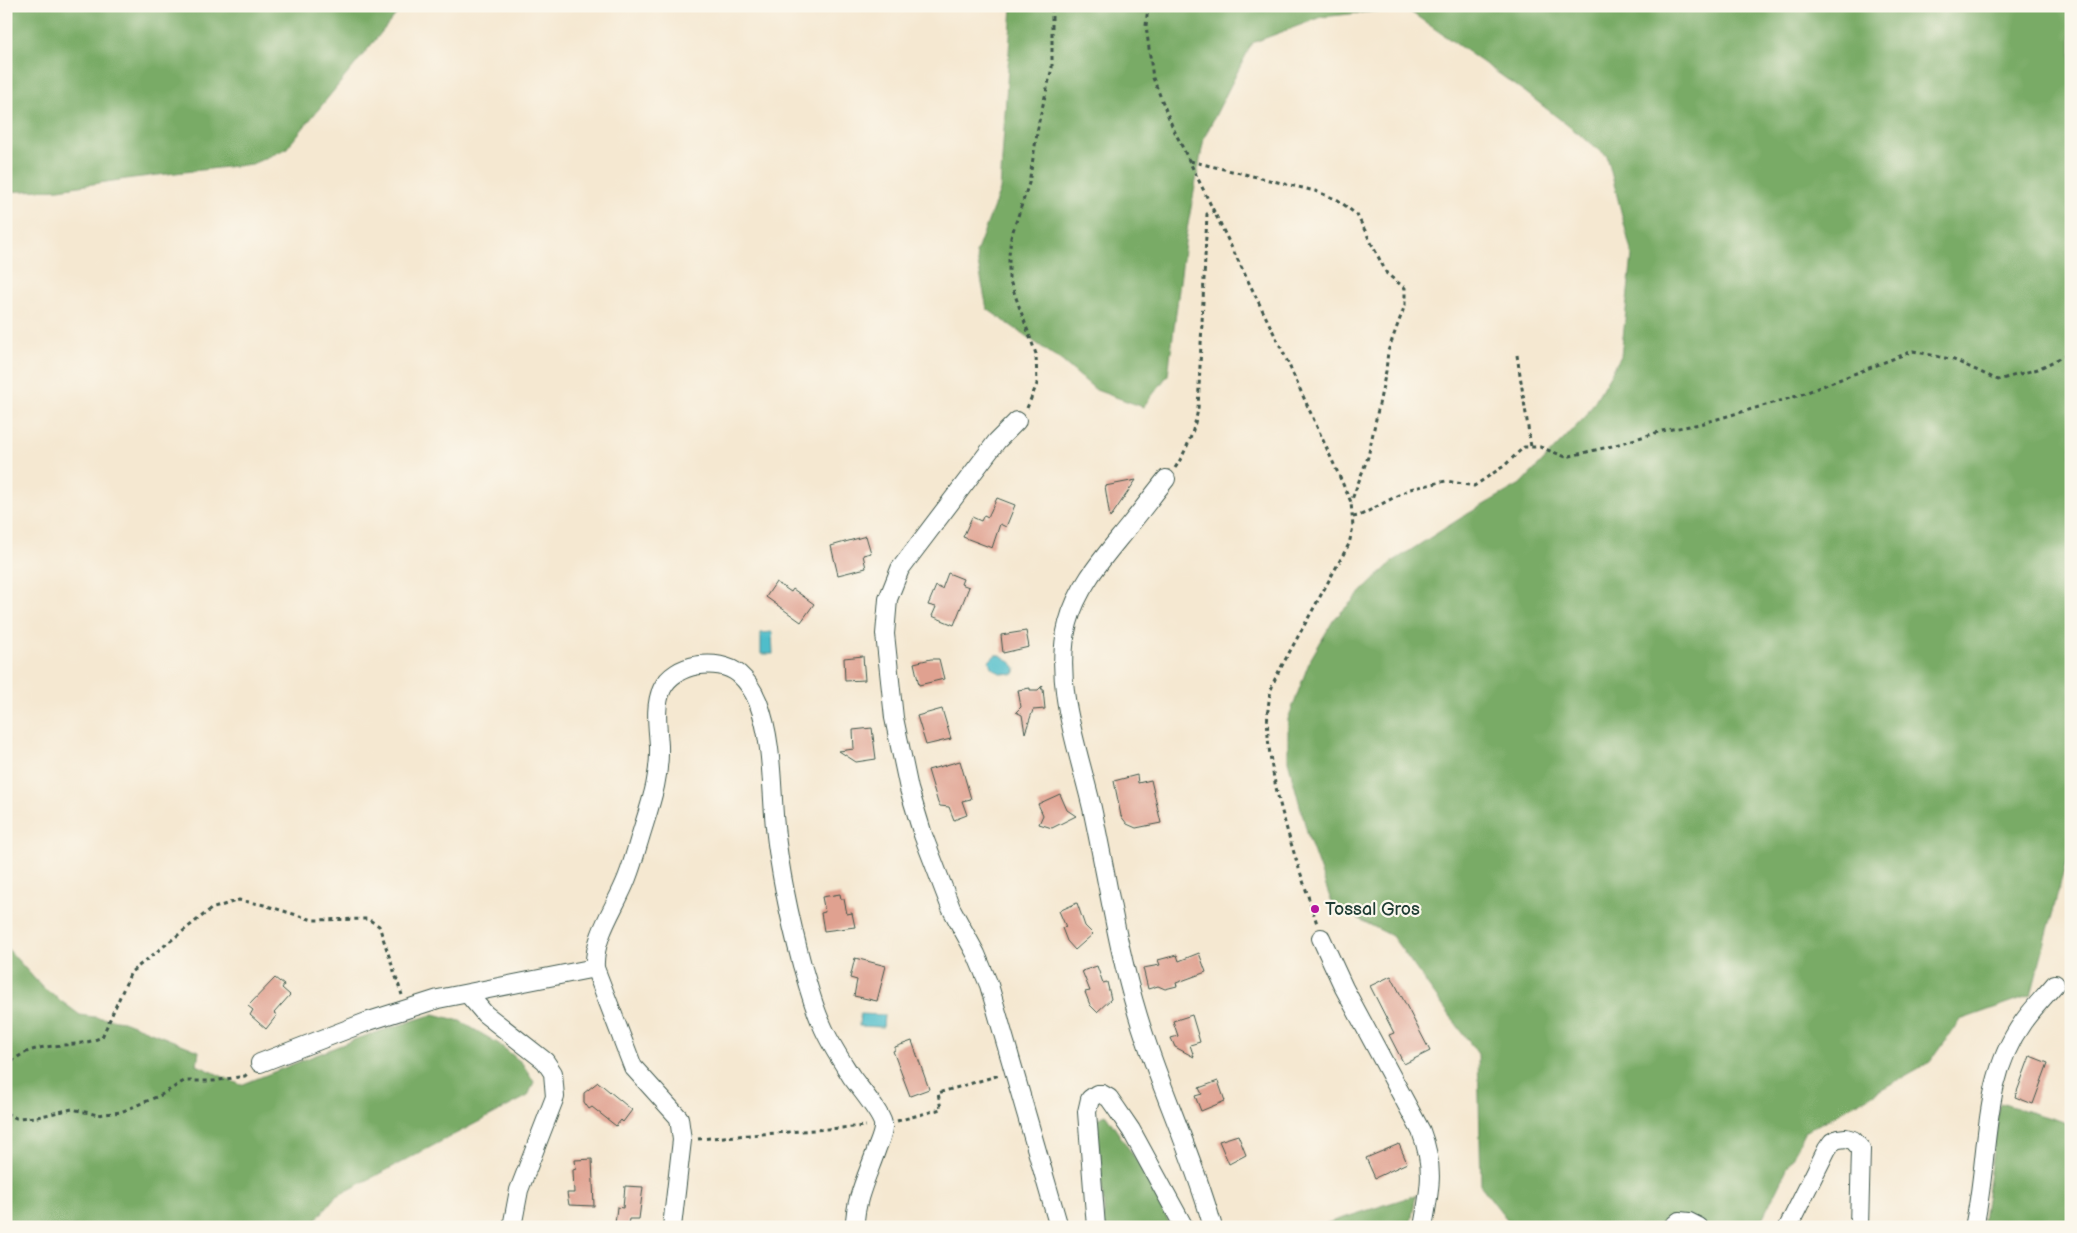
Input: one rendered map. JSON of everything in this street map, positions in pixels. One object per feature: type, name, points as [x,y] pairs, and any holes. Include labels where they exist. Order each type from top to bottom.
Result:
[{"type":"street","points":[[1017,421],[998,441],[900,569],[888,599],[885,634],[894,718],[909,790],[923,835],[951,908],[986,976],[1059,1227]]},
{"type":"street","points":[[1166,479],[1090,575],[1079,594],[1067,626],[1064,657],[1065,689],[1072,734],[1092,808],[1103,871],[1137,1013],[1155,1071],[1202,1192],[1212,1224],[1210,1227]]},
{"type":"street","points":[[672,1227],[682,1140],[678,1118],[633,1067],[595,968],[596,949],[627,877],[658,778],[657,721],[662,687],[675,674],[694,666],[714,665],[737,672],[757,699],[764,724],[782,878],[797,948],[822,1027],[850,1074],[879,1115],[883,1125],[882,1134],[860,1198],[855,1227]]},
{"type":"street","points":[[1321,938],[1344,988],[1421,1131],[1426,1145],[1431,1169],[1423,1227]]},
{"type":"street","points":[[260,1064],[406,1008],[438,999],[595,968]]},
{"type":"street","points":[[1974,1227],[1989,1111],[2003,1060],[2023,1021],[2055,984]]},
{"type":"street","points":[[468,994],[485,1014],[545,1061],[555,1082],[555,1097],[519,1190],[512,1227]]},
{"type":"street","points":[[1096,1227],[1087,1112],[1090,1099],[1097,1094],[1102,1094],[1109,1098],[1131,1130],[1184,1227]]},
{"type":"street","points":[[1788,1227],[1827,1149],[1838,1139],[1846,1138],[1853,1140],[1861,1149],[1859,1227]]},
{"type":"street","points":[[1672,1227],[1680,1221],[1689,1222],[1699,1227]]},
{"type":"path","points":[[1017,421],[1027,409],[1034,394],[1038,370],[1036,354],[1008,278],[1009,255],[1011,237],[1029,183],[1039,121],[1052,68],[1052,6]]},
{"type":"path","points":[[1148,6],[1146,26],[1153,78],[1173,128],[1284,354],[1351,502],[1354,517],[1349,544],[1278,673],[1271,692],[1268,712],[1270,754],[1276,784],[1321,938]]},
{"type":"path","points":[[1189,161],[1315,192],[1338,200],[1357,216],[1387,274],[1405,288],[1405,305],[1388,351],[1386,371],[1368,457],[1351,502]]},
{"type":"path","points":[[1166,479],[1186,450],[1195,425],[1198,409],[1207,214],[1214,211]]},
{"type":"path","points":[[1354,517],[1410,489],[1446,481],[1474,486],[1504,466],[1524,446],[1540,448],[1566,457],[1612,446],[1662,431],[1700,424],[1797,396],[1913,351],[1954,360],[1998,380],[2038,368],[2071,351]]},
{"type":"path","points":[[1517,355],[1532,447]]},
{"type":"path","points":[[6,1068],[13,1060],[42,1046],[88,1043],[102,1037],[130,972],[211,909],[239,900],[264,905],[313,920],[368,919],[380,926],[406,1008]]},
{"type":"path","points":[[6,1113],[16,1118],[37,1117],[72,1109],[98,1114],[121,1112],[161,1095],[184,1081],[245,1076],[260,1064]]},
{"type":"path","points":[[682,1140],[883,1125],[941,1109],[938,1093],[1015,1071]]},
{"type":"green space","points":[[6,6],[403,6],[286,149],[252,164],[59,189],[6,192]]},
{"type":"green space","points":[[1012,6],[2071,6],[2071,861],[2066,862],[2031,995],[1960,1020],[1930,1062],[1805,1132],[1758,1227],[1513,1227],[1481,1186],[1478,1054],[1392,936],[1333,906],[1309,839],[1288,761],[1288,719],[1310,660],[1334,619],[1392,562],[1464,516],[1522,483],[1586,416],[1621,356],[1632,255],[1607,156],[1525,92],[1405,8],[1322,17],[1252,43],[1204,138],[1186,235],[1168,375],[1143,407],[1096,390],[1062,361],[987,309],[976,253],[1000,190]]},
{"type":"green space","points":[[6,947],[42,987],[80,1015],[123,1021],[199,1051],[197,1065],[241,1085],[356,1039],[434,1014],[460,1021],[499,1044],[522,1063],[534,1082],[528,1096],[335,1197],[310,1227],[6,1227]]},
{"type":"green space","points":[[2000,1103],[2071,1124],[2071,1227],[1982,1227]]},
{"type":"green space","points":[[1106,1115],[1150,1180],[1171,1227],[1104,1227],[1096,1119]]},
{"type":"green space","points":[[1416,1195],[1410,1227],[1315,1227]]},
{"type":"water","points":[[772,632],[773,654],[761,654],[761,633]]},
{"type":"water","points":[[995,655],[1001,655],[1014,665],[1016,669],[1014,674],[1000,673],[991,667],[989,661]]},
{"type":"water","points":[[860,1014],[884,1015],[883,1027],[859,1026]]},
{"type":"building","points":[[1136,480],[1110,518],[1105,486]]},
{"type":"building","points":[[997,498],[1015,505],[1006,527],[1000,524],[992,548],[963,537],[972,517],[981,521],[984,515],[988,517]]},
{"type":"building","points":[[866,536],[871,553],[863,555],[866,568],[838,575],[831,546]]},
{"type":"building","points":[[948,573],[963,579],[961,584],[969,587],[954,625],[932,616],[936,607],[928,605],[936,586],[942,589]]},
{"type":"building","points":[[776,582],[791,592],[793,589],[814,604],[801,622],[766,597]]},
{"type":"building","points":[[1026,631],[1029,647],[1003,653],[1001,635]]},
{"type":"building","points":[[863,656],[865,680],[845,681],[844,658]]},
{"type":"building","points":[[939,659],[944,679],[919,685],[914,663]]},
{"type":"building","points":[[1043,685],[1041,689],[1043,689],[1045,709],[1033,710],[1025,733],[1022,715],[1016,712],[1021,707],[1018,690],[1030,688],[1030,690],[1038,690]]},
{"type":"building","points":[[942,709],[951,739],[926,745],[917,716]]},
{"type":"building","points":[[872,728],[876,759],[856,762],[839,751],[854,749],[853,730]]},
{"type":"building","points":[[960,761],[971,799],[962,801],[967,815],[954,820],[949,807],[940,806],[938,803],[928,770]]},
{"type":"building","points":[[1137,775],[1138,783],[1151,780],[1161,823],[1136,828],[1127,824],[1121,816],[1114,781]]},
{"type":"building","points":[[1060,794],[1067,810],[1076,816],[1052,828],[1039,824],[1043,815],[1038,804]]},
{"type":"building","points":[[840,894],[841,899],[844,899],[847,914],[852,913],[855,927],[824,931],[821,913],[825,912],[822,897]]},
{"type":"building","points":[[1077,903],[1085,926],[1093,934],[1075,950],[1067,941],[1062,928],[1066,927],[1059,911]]},
{"type":"building","points":[[1199,953],[1206,972],[1176,983],[1177,986],[1165,989],[1158,986],[1148,989],[1143,968],[1160,965],[1158,960],[1177,955],[1179,961]]},
{"type":"building","points":[[855,958],[886,966],[877,1001],[854,996],[857,980],[850,978]]},
{"type":"building","points":[[1097,966],[1103,983],[1107,982],[1111,999],[1097,1012],[1090,1005],[1085,992],[1090,991],[1082,971]]},
{"type":"building","points":[[1391,976],[1430,1051],[1404,1064],[1389,1035],[1394,1033],[1370,986]]},
{"type":"building","points":[[275,978],[284,985],[282,988],[290,995],[274,1013],[277,1015],[266,1029],[250,1015],[253,1010],[248,1006]]},
{"type":"building","points":[[1192,1015],[1200,1042],[1190,1045],[1194,1057],[1175,1047],[1171,1038],[1178,1036],[1173,1021]]},
{"type":"building","points":[[912,1041],[929,1089],[910,1096],[893,1051],[895,1047]]},
{"type":"building","points":[[2030,1056],[2048,1063],[2033,1104],[2015,1097]]},
{"type":"building","points":[[1218,1081],[1225,1101],[1201,1111],[1195,1096],[1202,1094],[1199,1088]]},
{"type":"building","points":[[598,1082],[632,1110],[623,1122],[621,1120],[616,1126],[592,1107],[589,1109],[584,1102],[584,1093]]},
{"type":"building","points":[[1238,1135],[1246,1155],[1229,1164],[1219,1141]]},
{"type":"building","points":[[1399,1144],[1407,1163],[1375,1178],[1366,1158]]},
{"type":"building","points":[[592,1159],[594,1206],[569,1205],[567,1193],[574,1193],[573,1170],[576,1169],[575,1160]]},
{"type":"building","points":[[625,1186],[643,1187],[639,1219],[629,1219],[628,1225],[615,1224],[617,1207],[623,1208]]},
{"type":"place","name":"Tossal Gros","points":[[1315,909]]}]
